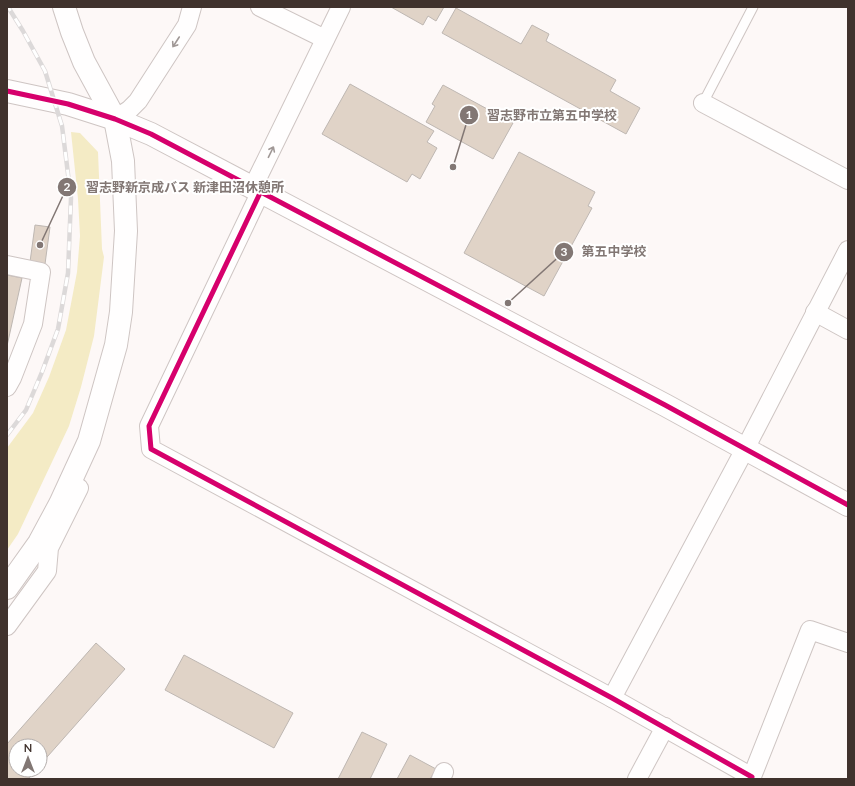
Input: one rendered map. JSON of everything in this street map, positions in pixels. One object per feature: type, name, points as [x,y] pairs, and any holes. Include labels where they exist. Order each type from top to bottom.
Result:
[{"type":"street","points":[[7,588],[39,543],[60,504],[89,441],[116,345],[120,312],[126,231],[123,161],[115,119],[84,62],[64,7]]},
{"type":"street","points":[[115,119],[129,110],[138,101],[187,25],[192,7]]},
{"type":"street","points":[[260,7],[325,39]]},
{"type":"street","points":[[341,7],[325,39],[149,426],[152,449],[665,727],[752,778],[810,630],[848,644]]},
{"type":"street","points":[[7,91],[68,104],[115,119],[151,134],[257,189],[848,505]]},
{"type":"street","points":[[703,103],[848,180]]},
{"type":"street","points":[[612,698],[745,449],[848,250]]},
{"type":"street","points":[[7,265],[41,272],[34,324],[9,381]]},
{"type":"street","points":[[815,312],[848,330]]},
{"type":"street","points":[[7,626],[46,571],[49,548],[69,510],[92,460],[89,441]]},
{"type":"street","points":[[637,779],[665,727]]},
{"type":"lane","points":[[703,103],[753,7]]},
{"type":"shaded area","points":[[71,132],[80,133],[98,152],[102,249],[104,257],[94,336],[69,426],[18,534],[7,550],[7,448],[33,413],[49,377],[66,330],[77,272],[80,236]]},
{"type":"building","points":[[391,7],[444,7],[436,21],[428,16],[423,25]]},
{"type":"building","points":[[456,8],[521,44],[532,25],[549,34],[546,41],[616,80],[610,91],[640,108],[626,134],[442,33]]},
{"type":"building","points":[[350,84],[434,131],[427,142],[437,148],[420,179],[412,174],[407,182],[322,134]]},
{"type":"building","points":[[443,85],[513,123],[493,159],[426,122],[435,106],[432,104]]},
{"type":"building","points":[[519,152],[595,192],[588,206],[592,208],[544,296],[464,253]]},
{"type":"building","points":[[35,225],[50,227],[45,264],[30,262]]},
{"type":"building","points":[[7,275],[22,278],[7,346]]},
{"type":"building","points":[[96,643],[125,669],[48,756],[48,738],[12,738]]},
{"type":"building","points":[[184,655],[293,713],[274,748],[165,690]]},
{"type":"building","points":[[362,732],[387,744],[370,779],[338,779]]},
{"type":"building","points":[[8,743],[8,778],[29,778],[28,779],[7,779]]},
{"type":"building","points":[[410,755],[436,769],[430,779],[397,779]]},
{"type":"railway","points":[[7,435],[26,410],[58,329],[68,273],[71,198],[62,126],[45,71],[8,7]]},
{"type":"cycle path","points":[[7,91],[68,104],[115,119],[151,134],[665,405],[848,505]]},
{"type":"cycle path","points":[[261,191],[149,426],[151,449],[612,698],[752,777]]},
{"type":"place","name":"習志野市立第五中学校","points":[[453,167]]},
{"type":"place","name":"習志野新京成バス 新津田沼休憩所","points":[[40,245]]},
{"type":"place","name":"第五中学校","points":[[508,303]]}]
